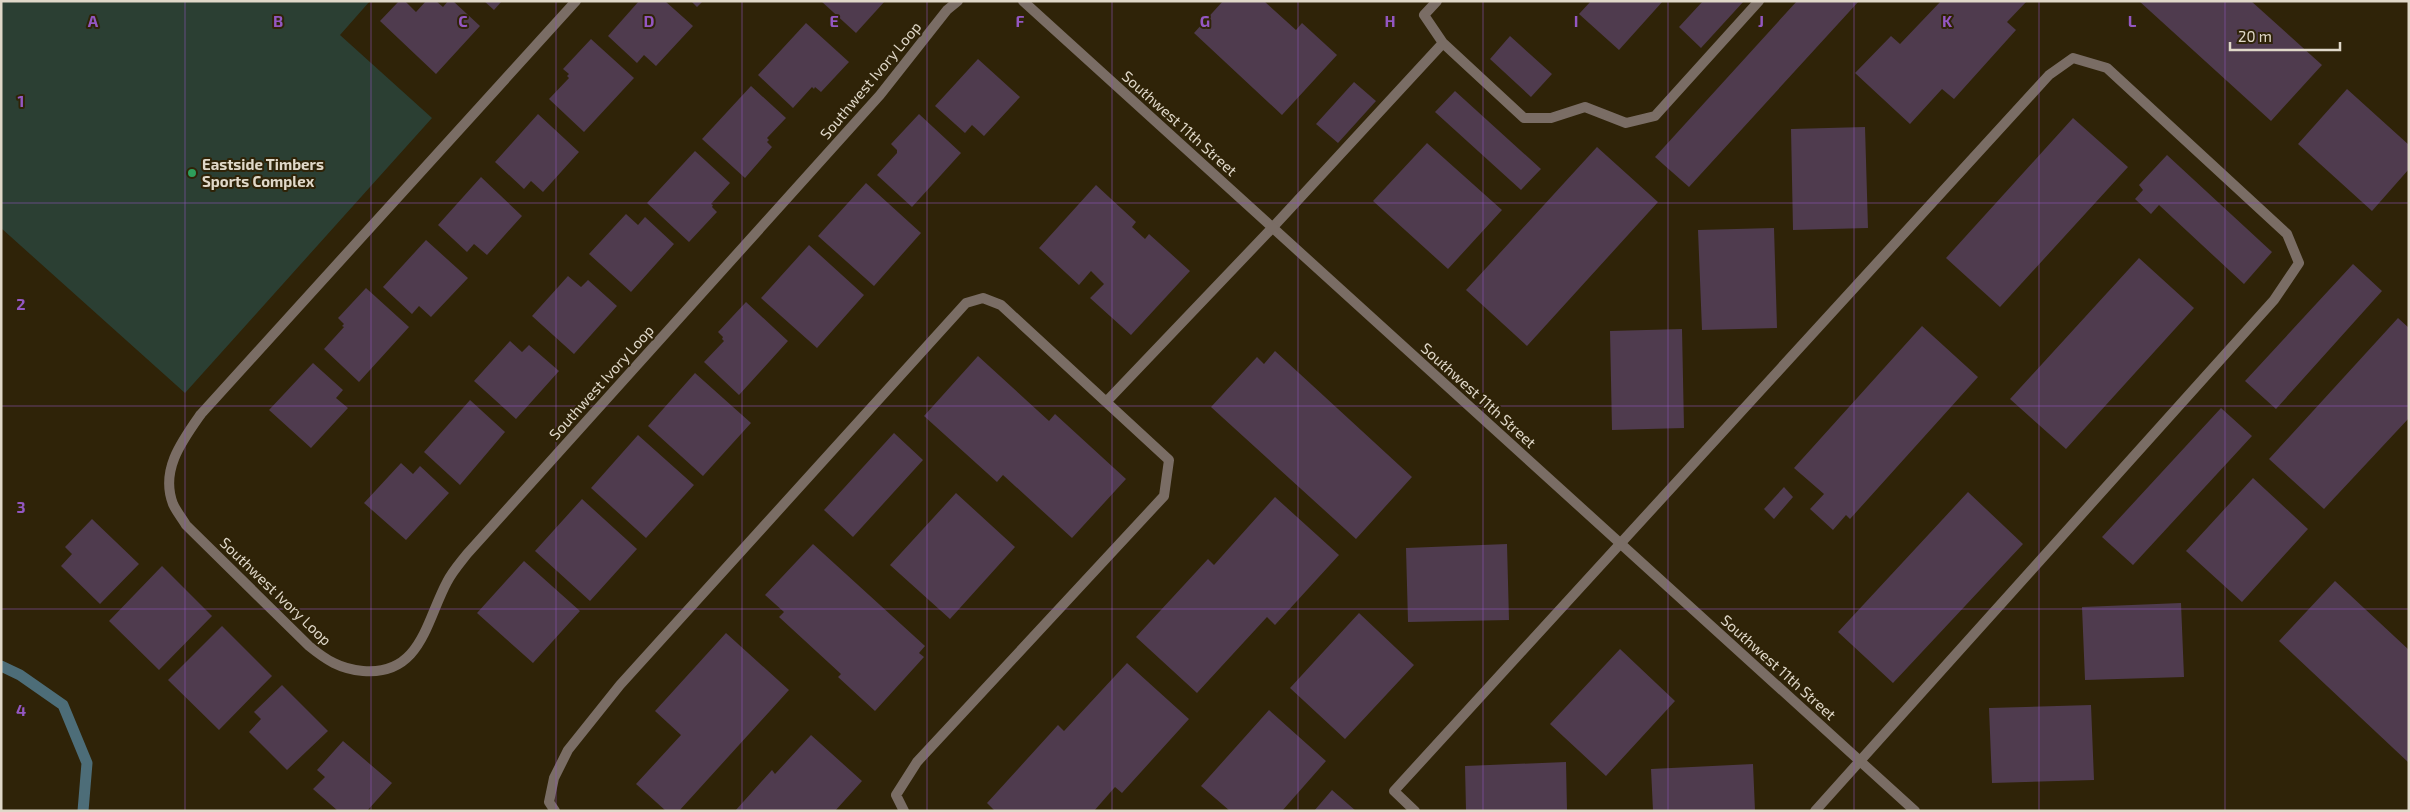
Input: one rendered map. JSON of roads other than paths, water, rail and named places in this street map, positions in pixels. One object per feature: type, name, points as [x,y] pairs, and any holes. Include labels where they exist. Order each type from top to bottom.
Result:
[{"type":"street","name":"Southwest Ivory Loop","points":[[576,1],[200,414],[177,448],[169,474],[173,504],[186,525],[309,646],[328,661],[349,670],[371,672],[395,668],[411,654],[425,632],[447,581],[467,554],[880,95],[947,10],[958,1]]},
{"type":"street","name":"Southwest 11th Street","points":[[1023,1],[1915,811]]},
{"type":"street","points":[[1437,1],[1424,15],[1443,43],[1524,118],[1551,118],[1585,107],[1626,124],[1655,116],[1759,1]]},
{"type":"street","points":[[1106,402],[1443,43]]},
{"type":"street","points":[[1415,811],[1394,791],[2049,75],[2073,58],[2107,68],[2287,234],[2299,263],[2274,300],[1815,811]]},
{"type":"street","points":[[555,811],[549,802],[554,778],[568,750],[620,685],[966,303],[983,298],[1000,305],[1168,460],[1164,496],[917,762],[896,795],[904,811]]},
{"type":"waterway","points":[[1,666],[20,675],[63,705],[87,763],[83,811]]},
{"type":"place","name":"Eastside Timbers Sports Complex","points":[[192,173]]}]
